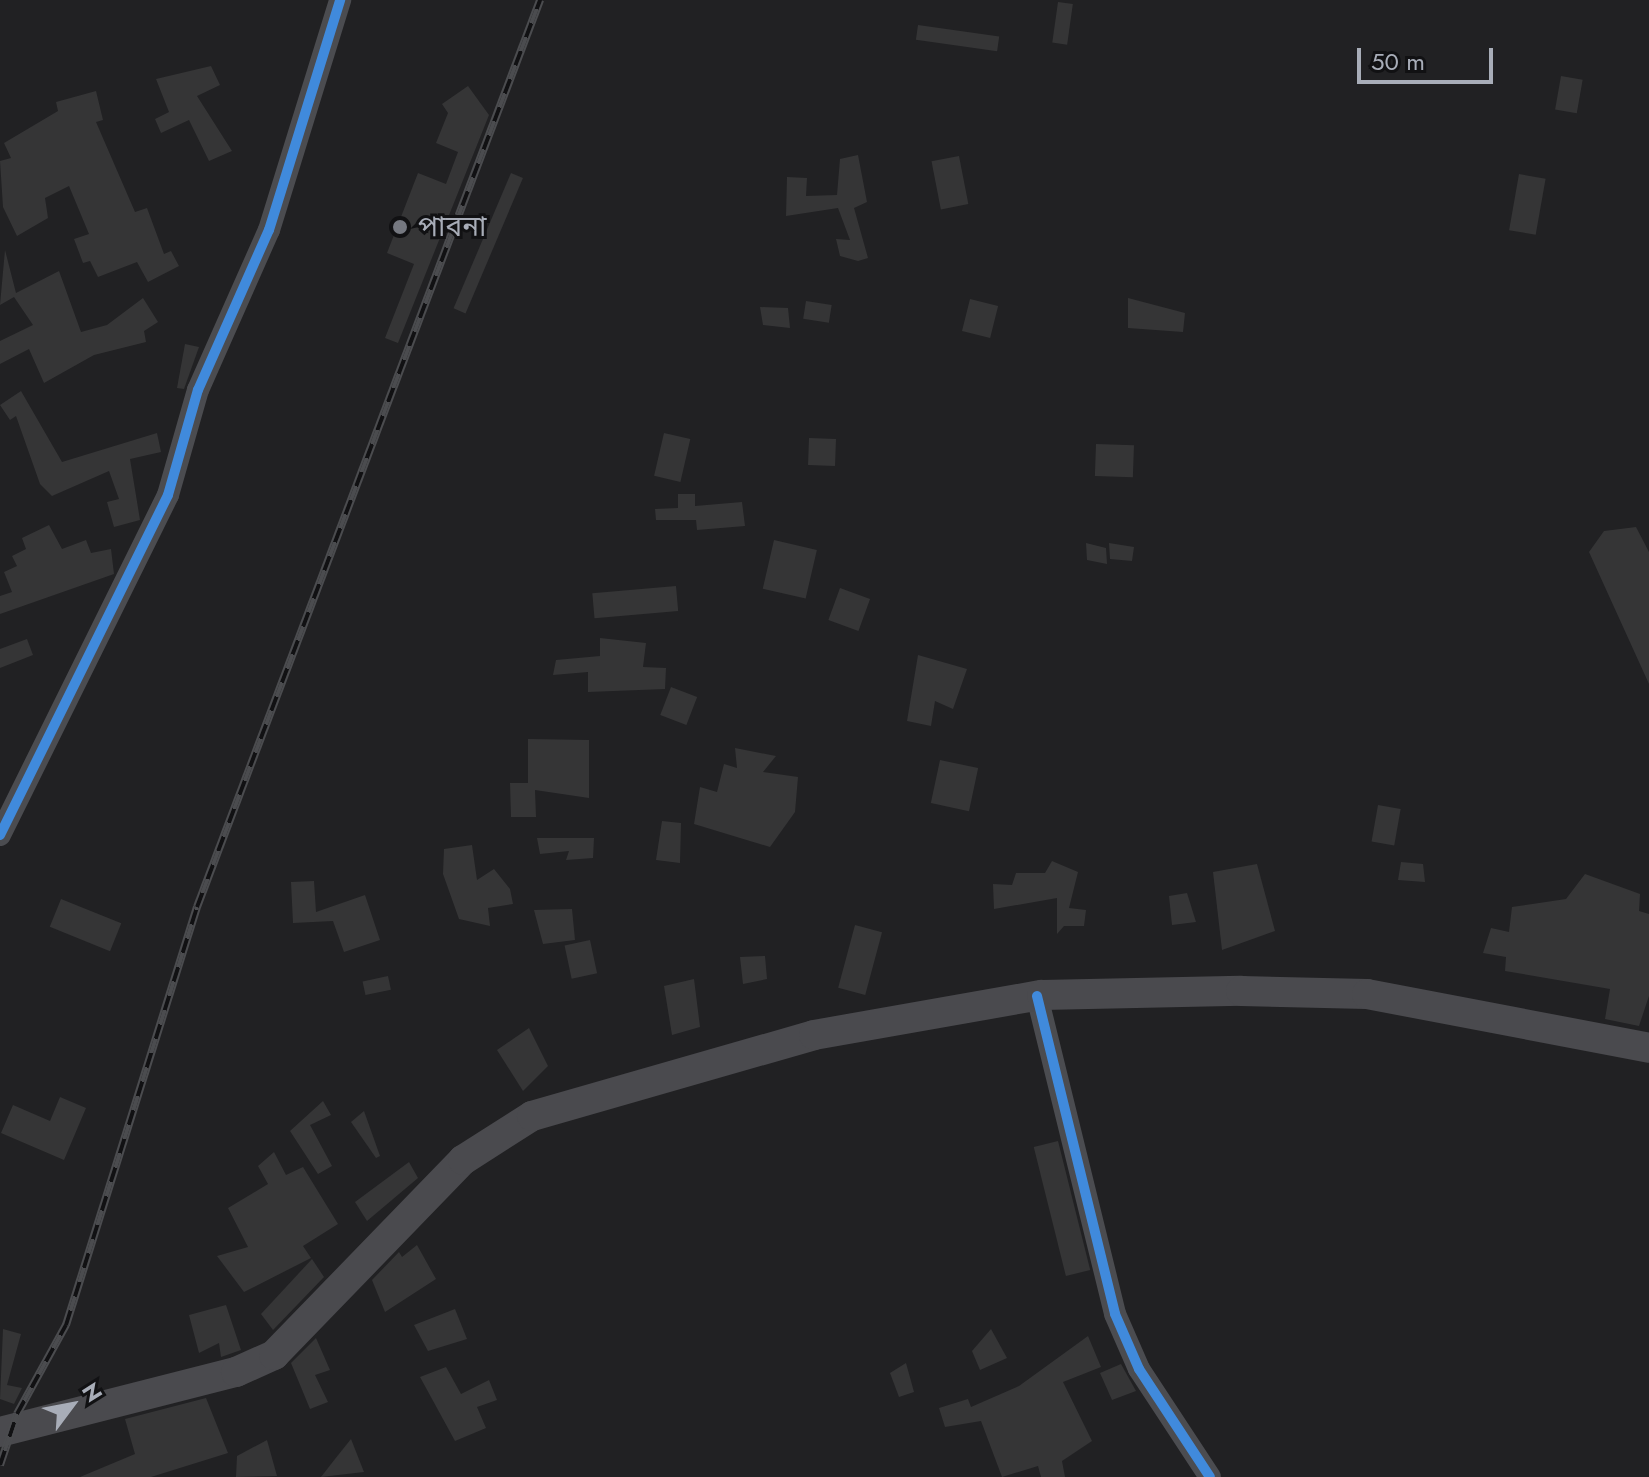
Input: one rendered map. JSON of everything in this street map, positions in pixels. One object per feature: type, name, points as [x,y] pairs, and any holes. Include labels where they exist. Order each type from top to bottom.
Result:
[{"type":"main road","points":[[0,1432],[236,1372],[274,1355],[463,1160],[532,1116],[814,1035],[1037,996],[1367,994],[1649,1048]]},
{"type":"street","points":[[0,835],[168,495],[198,390],[269,230],[340,0]]},
{"type":"street","points":[[1037,996],[1115,1314],[1139,1369],[1210,1477]]},
{"type":"shaded area","points":[[0,0],[1649,0],[1649,1477],[0,1477]]},
{"type":"building","points":[[1058,2],[1073,4],[1067,45],[1052,43]]},
{"type":"building","points":[[918,25],[999,36],[997,51],[916,40]]},
{"type":"building","points":[[211,66],[220,85],[197,96],[232,151],[209,161],[189,120],[161,133],[155,119],[169,112],[156,79]]},
{"type":"building","points":[[1561,76],[1583,80],[1577,113],[1555,109]]},
{"type":"building","points":[[468,86],[489,115],[398,343],[385,338],[414,264],[387,253],[418,173],[446,184],[458,152],[436,143],[448,113],[442,104]]},
{"type":"building","points":[[96,91],[103,120],[96,122],[135,212],[147,208],[164,254],[171,251],[179,266],[148,282],[137,262],[98,277],[90,261],[83,263],[74,239],[89,234],[69,186],[45,198],[48,218],[17,236],[3,207],[0,161],[11,158],[4,143],[58,111],[56,102]]},
{"type":"building","points":[[858,155],[867,202],[854,208],[868,258],[858,261],[840,256],[836,239],[850,240],[838,208],[786,216],[787,177],[807,178],[806,196],[837,195],[840,159]]},
{"type":"building","points":[[959,156],[968,204],[941,209],[932,161]]},
{"type":"building","points":[[511,173],[523,178],[466,313],[454,308]]},
{"type":"building","points":[[1519,174],[1546,179],[1536,235],[1509,230]]},
{"type":"building","points":[[5,250],[16,293],[59,271],[81,332],[107,325],[143,298],[158,322],[144,331],[146,342],[94,355],[44,383],[29,349],[0,364],[0,341],[33,325],[14,297],[0,305]]},
{"type":"building","points":[[1128,298],[1185,313],[1183,332],[1128,328]]},
{"type":"building","points":[[970,299],[998,306],[990,338],[962,331]]},
{"type":"building","points":[[806,301],[832,305],[829,323],[803,319]]},
{"type":"building","points":[[760,307],[788,308],[790,328],[763,325]]},
{"type":"building","points":[[185,344],[199,347],[184,389],[177,388]]},
{"type":"building","points":[[21,391],[62,462],[157,433],[161,452],[130,459],[140,520],[114,527],[107,502],[119,499],[109,471],[52,496],[40,484],[16,416],[10,420],[0,405]]},
{"type":"building","points":[[664,433],[690,439],[680,482],[654,476]]},
{"type":"building","points":[[809,438],[836,439],[835,466],[808,465]]},
{"type":"building","points":[[1096,444],[1134,445],[1133,477],[1095,476]]},
{"type":"building","points":[[678,494],[695,494],[695,506],[742,502],[745,526],[697,530],[696,520],[656,520],[655,509],[678,508]]},
{"type":"building","points":[[49,525],[62,549],[86,540],[91,553],[111,549],[114,574],[0,614],[0,596],[12,592],[4,572],[17,566],[12,556],[26,549],[22,538]]},
{"type":"building","points":[[1636,527],[1649,552],[1649,684],[1589,552],[1604,531]]},
{"type":"building","points":[[774,540],[817,550],[806,599],[763,589]]},
{"type":"building","points":[[1086,543],[1106,548],[1107,564],[1087,560]]},
{"type":"building","points":[[1109,543],[1134,547],[1132,561],[1110,559]]},
{"type":"building","points":[[676,586],[678,611],[594,618],[592,593]]},
{"type":"building","points":[[840,588],[870,599],[858,631],[828,620]]},
{"type":"building","points":[[600,638],[646,643],[643,667],[666,668],[665,689],[588,692],[588,672],[553,675],[556,660],[600,656]]},
{"type":"building","points":[[27,639],[33,655],[0,668],[0,649]]},
{"type":"building","points":[[918,655],[967,669],[953,709],[935,701],[931,726],[907,721]]},
{"type":"building","points":[[671,687],[697,697],[686,725],[660,715]]},
{"type":"building","points":[[528,739],[589,740],[589,798],[535,790],[536,817],[511,817],[510,783],[528,783]]},
{"type":"building","points":[[735,748],[776,756],[763,772],[798,777],[795,812],[770,847],[694,824],[700,787],[717,792],[724,764],[737,768]]},
{"type":"building","points":[[940,760],[978,768],[969,811],[931,803]]},
{"type":"building","points":[[1378,805],[1401,809],[1394,845],[1372,841]]},
{"type":"building","points":[[662,821],[681,823],[680,863],[656,860]]},
{"type":"building","points":[[537,838],[594,838],[593,858],[566,860],[569,851],[540,854]]},
{"type":"building","points":[[472,845],[477,880],[494,869],[510,889],[513,904],[488,908],[490,926],[459,919],[443,874],[444,849]]},
{"type":"building","points":[[1052,861],[1078,872],[1069,908],[1086,910],[1084,926],[1064,926],[1057,934],[1057,898],[994,909],[993,884],[1012,885],[1016,873],[1045,873]]},
{"type":"building","points":[[1401,862],[1423,864],[1425,882],[1398,880]]},
{"type":"building","points":[[1257,864],[1275,931],[1222,950],[1213,872]]},
{"type":"building","points":[[1585,874],[1640,894],[1639,911],[1649,914],[1649,996],[1639,1026],[1605,1019],[1610,989],[1505,971],[1506,957],[1483,953],[1491,928],[1509,932],[1512,907],[1566,899]]},
{"type":"building","points":[[314,881],[316,912],[365,895],[380,940],[344,952],[333,921],[293,923],[291,882]]},
{"type":"building","points":[[1187,893],[1196,922],[1172,925],[1169,896]]},
{"type":"building","points":[[61,899],[121,923],[110,951],[50,927]]},
{"type":"building","points":[[572,909],[575,940],[543,944],[534,910]]},
{"type":"building","points":[[855,925],[882,932],[865,995],[838,988]]},
{"type":"building","points":[[590,940],[597,973],[572,979],[565,945]]},
{"type":"building","points":[[765,956],[767,979],[743,984],[740,957]]},
{"type":"building","points":[[388,976],[391,990],[365,995],[363,981]]},
{"type":"building","points":[[694,979],[700,1027],[672,1035],[664,986]]},
{"type":"building","points":[[529,1028],[548,1066],[523,1091],[497,1050]]},
{"type":"building","points":[[60,1097],[86,1108],[64,1160],[1,1133],[13,1105],[50,1121]]},
{"type":"building","points":[[323,1101],[331,1115],[310,1125],[332,1166],[318,1174],[290,1131]]},
{"type":"building","points":[[364,1111],[380,1156],[376,1158],[351,1122]]},
{"type":"building","points":[[1058,1141],[1090,1270],[1066,1276],[1034,1147]]},
{"type":"building","points":[[274,1152],[286,1175],[303,1167],[338,1224],[303,1246],[311,1258],[244,1292],[217,1256],[248,1247],[228,1208],[268,1184],[258,1166]]},
{"type":"building","points":[[409,1162],[418,1178],[367,1221],[355,1202]]},
{"type":"building","points":[[417,1245],[436,1279],[385,1312],[372,1280],[399,1252],[402,1257]]},
{"type":"building","points":[[312,1259],[324,1277],[273,1330],[261,1314]]},
{"type":"building","points":[[226,1305],[241,1350],[221,1357],[219,1343],[199,1353],[189,1315]]},
{"type":"building","points":[[455,1309],[467,1339],[428,1351],[414,1325]]},
{"type":"building","points":[[3,1329],[21,1334],[7,1385],[22,1388],[14,1404],[0,1399]]},
{"type":"building","points":[[991,1329],[1007,1358],[980,1370],[972,1351]]},
{"type":"building","points":[[1088,1336],[1101,1367],[1063,1382],[1092,1441],[1062,1461],[1065,1477],[1041,1477],[1038,1466],[1002,1477],[981,1421],[945,1427],[939,1408],[968,1399],[971,1407],[1019,1386]]},
{"type":"building","points":[[316,1338],[330,1370],[315,1375],[328,1402],[310,1409],[291,1363]]},
{"type":"building","points":[[906,1363],[914,1392],[899,1397],[890,1373]]},
{"type":"building","points":[[1121,1364],[1136,1391],[1112,1400],[1100,1373]]},
{"type":"building","points":[[446,1367],[461,1394],[489,1380],[497,1400],[477,1407],[486,1428],[455,1441],[420,1377]]},
{"type":"building","points":[[206,1398],[228,1453],[151,1477],[80,1477],[135,1454],[125,1419]]},
{"type":"building","points":[[351,1439],[364,1472],[321,1477],[335,1459]]},
{"type":"building","points":[[267,1440],[277,1476],[236,1477],[237,1456]]},
{"type":"railway","points":[[0,1465],[17,1414],[66,1325],[197,907],[540,0]]},
{"type":"cycle path","points":[[0,835],[168,495],[198,390],[269,230],[340,0]]},
{"type":"cycle path","points":[[1037,996],[1115,1314],[1139,1369],[1210,1477]]},
{"type":"place","name":"পাবনা","points":[[400,227]]}]
